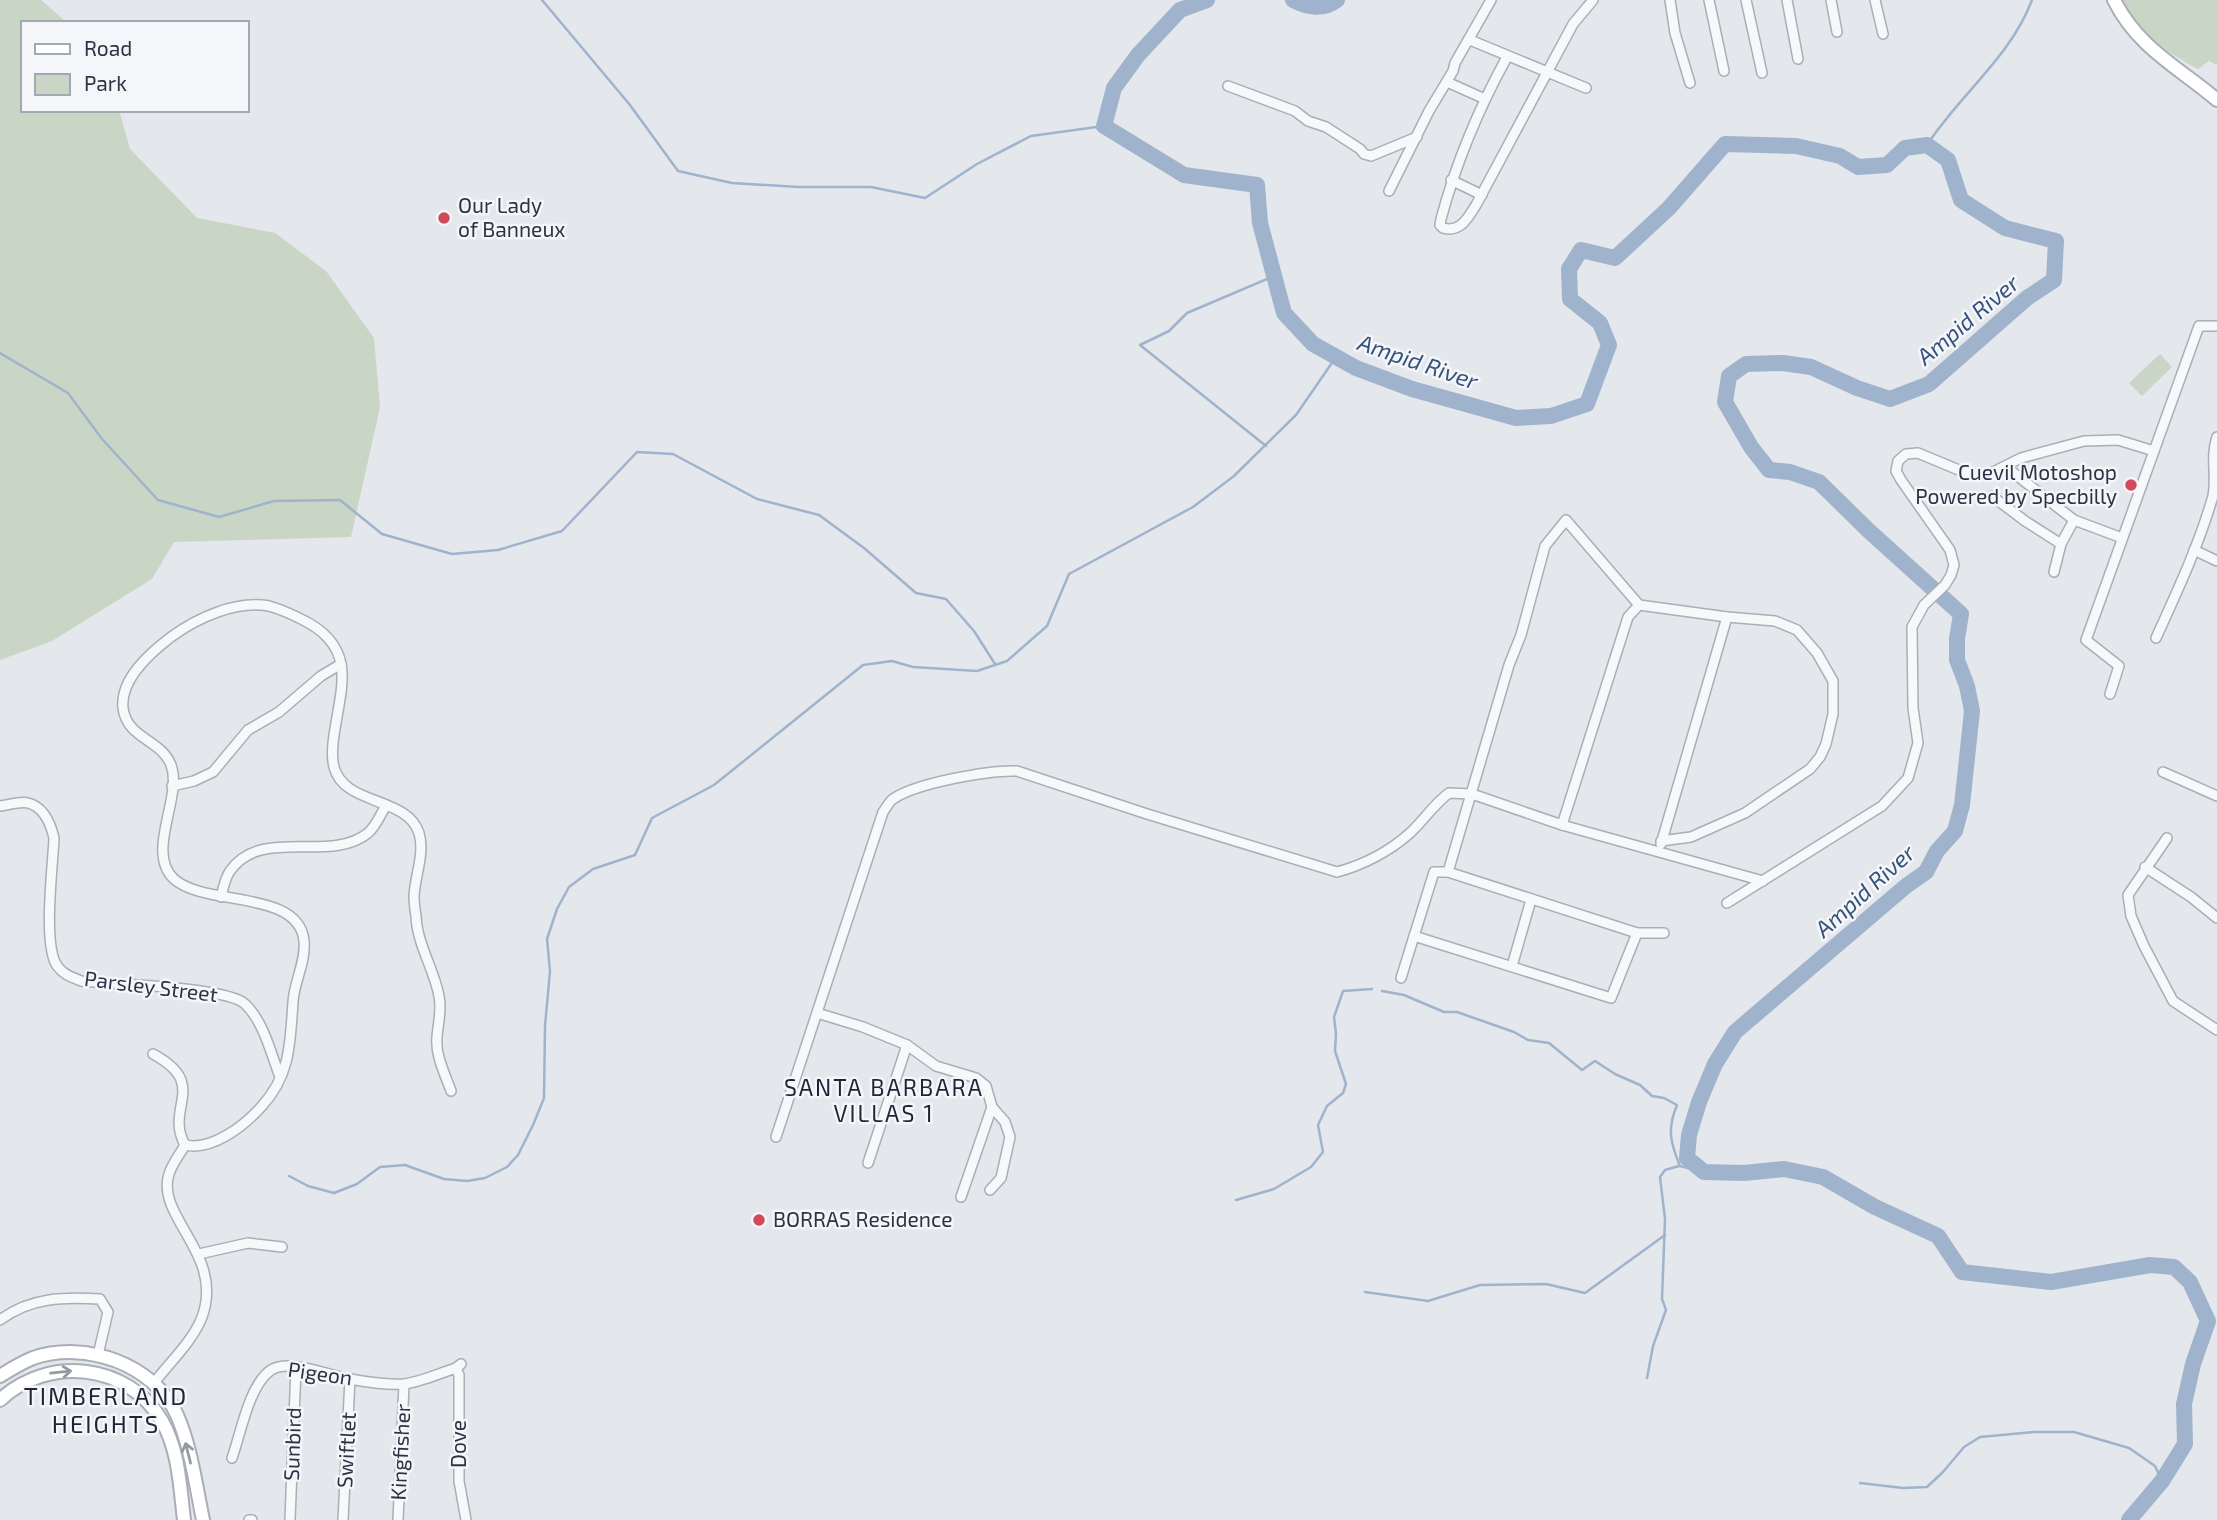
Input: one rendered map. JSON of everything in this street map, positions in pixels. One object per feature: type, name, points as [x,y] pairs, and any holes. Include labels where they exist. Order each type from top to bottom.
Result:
[{"type":"street","points":[[1389,191],[1491,0]]},
{"type":"street","points":[[1507,57],[1485,99],[1451,180],[1440,225],[1443,228],[1452,230],[1465,222],[1573,24],[1592,0]]},
{"type":"street","points":[[1670,0],[1675,33],[1690,83]]},
{"type":"street","points":[[1709,0],[1724,71]]},
{"type":"street","points":[[1746,0],[1762,73]]},
{"type":"street","points":[[1787,0],[1798,60]]},
{"type":"street","points":[[1831,0],[1837,32]]},
{"type":"street","points":[[1875,0],[1883,34]]},
{"type":"street","points":[[2114,0],[2139,37],[2157,55],[2217,100]]},
{"type":"street","points":[[1470,40],[1586,89]]},
{"type":"street","points":[[1447,82],[1485,99]]},
{"type":"street","points":[[1228,86],[1295,111],[1371,156],[1417,137]]},
{"type":"street","points":[[1451,180],[1482,195]]},
{"type":"street","points":[[2110,694],[2119,666],[2086,640],[2199,326],[2217,326]]},
{"type":"street","points":[[2155,638],[2187,571],[2215,496],[2217,477],[2212,450],[2217,437]]},
{"type":"street","points":[[1727,903],[1882,806],[1908,778],[1918,743],[1913,708],[1912,627],[1924,605],[1945,585],[1954,565],[1951,550],[1900,480],[1896,471],[1898,461],[1906,454],[1918,453],[1966,473],[1987,475],[2021,458],[2084,441],[2118,440],[2154,450]]},
{"type":"street","points":[[2006,467],[2074,520],[2122,538]]},
{"type":"street","points":[[1993,496],[2025,521],[2062,544]]},
{"type":"street","points":[[1448,872],[1509,666],[1521,635],[1545,546],[1566,520],[1639,605],[1775,621],[1797,629],[1833,681],[1833,714],[1826,744],[1810,769],[1745,813],[1691,837],[1661,841]]},
{"type":"street","points":[[2053,572],[2062,544],[2074,520]]},
{"type":"street","points":[[2194,550],[2217,561]]},
{"type":"street","points":[[1562,825],[1628,617],[1639,605]]},
{"type":"street","points":[[185,1145],[204,1146],[244,1123],[276,1088],[289,1058],[293,996],[304,952],[304,936],[287,914],[274,906],[220,897],[184,886],[166,869],[163,851],[172,786],[171,765],[160,750],[129,726],[123,712],[125,687],[134,672],[174,635],[230,608],[267,606],[311,624],[325,633],[335,648],[341,664],[334,769],[343,783],[408,817],[418,830],[420,842],[414,896],[416,924],[439,993],[441,1012],[436,1040],[451,1091]]},
{"type":"street","points":[[1659,852],[1727,617]]},
{"type":"street","points":[[172,786],[194,781],[213,772],[248,730],[279,712],[321,676],[341,664]]},
{"type":"street","points":[[776,1137],[883,812],[892,800],[915,788],[1002,770],[1017,771],[1200,831],[1337,872],[1360,866],[1410,834],[1438,801],[1449,793],[1472,794],[1562,825],[1763,881]]},
{"type":"street","points":[[2163,772],[2217,796]]},
{"type":"street","name":"Parsley Street","points":[[0,806],[28,803],[41,811],[51,823],[54,838],[49,937],[51,954],[66,975],[81,981],[212,993],[237,999],[245,1004],[257,1021],[281,1077]]},
{"type":"street","points":[[220,897],[228,874],[236,864],[256,852],[351,843],[370,832],[386,805]]},
{"type":"street","points":[[2167,838],[2128,895],[2131,916],[2173,1001],[2217,1030]]},
{"type":"street","points":[[2145,867],[2192,897],[2217,918]]},
{"type":"street","points":[[1401,978],[1434,872],[1448,872],[1637,933],[1664,933]]},
{"type":"street","points":[[1512,966],[1531,900]]},
{"type":"street","points":[[1414,936],[1612,998],[1637,933]]},
{"type":"street","points":[[817,1013],[863,1027],[907,1045],[936,1066],[976,1078],[986,1086],[992,1107],[1005,1122],[1010,1137],[1001,1178],[990,1190]]},
{"type":"street","points":[[868,1163],[907,1045]]},
{"type":"street","points":[[152,1054],[170,1063],[179,1072],[183,1085],[180,1133],[185,1145]]},
{"type":"street","points":[[961,1197],[992,1107]]},
{"type":"street","points":[[154,1383],[201,1319],[205,1304],[206,1281],[199,1254],[175,1214],[168,1196],[169,1173],[185,1145]]},
{"type":"street","points":[[199,1254],[248,1243],[282,1247]]},
{"type":"street","points":[[0,1320],[35,1302],[63,1297],[100,1299],[108,1312],[98,1355]]},
{"type":"street","points":[[0,1376],[36,1357],[67,1353],[98,1355],[124,1363],[154,1383],[179,1421],[203,1520]]},
{"type":"street","name":"Pigeon","points":[[232,1458],[258,1385],[271,1371],[281,1366],[351,1379],[404,1384],[459,1366]]},
{"type":"street","name":"Dove","points":[[459,1366],[458,1481],[466,1520]]},
{"type":"street","name":"Sunbird","points":[[290,1520],[296,1367]]},
{"type":"street","points":[[0,1400],[14,1388],[53,1372],[82,1370],[122,1381],[151,1405],[171,1441],[178,1470],[184,1520]]},
{"type":"street","name":"Swiftlet","points":[[343,1520],[351,1379]]},
{"type":"street","name":"Kingfisher","points":[[398,1520],[404,1384]]},
{"type":"green space","points":[[0,0],[41,0],[65,21],[21,21],[21,112],[120,112],[130,149],[197,218],[275,233],[326,271],[374,338],[380,407],[351,537],[174,542],[152,579],[52,641],[0,660]]},
{"type":"green space","points":[[2121,0],[2217,0],[2217,65],[2209,61],[2198,69],[2175,56],[2136,22]]},
{"type":"green space","points":[[2160,354],[2172,367],[2142,396],[2129,383]]},
{"type":"waterway","points":[[542,0],[630,105],[678,171],[732,183],[871,187],[925,198],[977,164],[1031,136],[1104,126]]},
{"type":"waterway","name":"Ampid River","points":[[1207,0],[1180,10],[1138,55],[1114,88],[1104,126],[1184,175],[1257,185],[1260,223],[1284,313],[1313,344],[1356,368],[1412,389],[1516,418],[1551,416],[1587,404],[1609,345],[1600,323],[1570,299],[1569,269],[1581,250],[1615,258],[1669,208],[1725,144],[1796,146],[1840,156],[1858,167],[1887,165],[1905,148],[1927,145],[1948,160],[1961,200],[2005,228],[2056,241],[2054,280],[2027,298],[1929,384],[1890,399],[1857,388],[1811,367],[1783,363],[1746,364],[1729,376],[1725,402],[1751,447],[1769,470],[1790,472],[1819,482],[1961,614],[1957,660],[1967,686],[1972,711],[1962,805],[1955,831],[1937,851],[1926,872],[1906,886],[1735,1032],[1715,1064],[1699,1102],[1689,1135],[1687,1158],[1704,1172],[1744,1173],[1784,1169],[1823,1177],[1875,1207],[1938,1236],[1962,1272],[2051,1282],[2150,1265],[2174,1267],[2190,1282],[2208,1321],[2193,1364],[2184,1404],[2185,1444],[2162,1481],[2129,1520]]},
{"type":"waterway","name":"Ampid River","points":[[1293,0],[1316,7],[1337,0]]},
{"type":"waterway","points":[[1927,145],[1998,58],[2023,21],[2032,0]]},
{"type":"waterway","points":[[1266,446],[1140,345],[1169,331],[1187,313],[1274,276]]},
{"type":"waterway","points":[[0,353],[68,393],[102,439],[158,500],[219,517],[274,501],[340,500],[382,534],[452,554],[498,550],[562,531],[637,452],[673,454],[757,499],[819,515],[864,548],[916,593],[946,599],[974,631],[995,664]]},
{"type":"waterway","points":[[289,1176],[308,1186],[334,1193],[357,1184],[380,1167],[405,1165],[444,1179],[467,1181],[485,1178],[507,1167],[518,1155],[544,1098],[545,1026],[550,971],[547,939],[557,909],[569,887],[593,869],[635,855],[652,818],[714,785],[863,665],[892,661],[913,667],[977,671],[1007,661],[1047,626],[1069,574],[1193,507],[1234,476],[1296,415],[1336,357]]},
{"type":"waterway","points":[[1236,1200],[1274,1189],[1311,1167],[1323,1152],[1318,1125],[1327,1106],[1343,1093],[1346,1084],[1335,1051],[1334,1017],[1343,991],[1372,989]]},
{"type":"waterway","points":[[1382,991],[1404,995],[1444,1012],[1457,1012],[1514,1032],[1528,1040],[1549,1043],[1582,1070],[1595,1061],[1640,1085],[1652,1096],[1664,1098],[1677,1105],[1671,1136],[1680,1166],[1704,1172]]},
{"type":"waterway","points":[[1647,1378],[1653,1346],[1666,1310],[1662,1299],[1665,1219],[1660,1177],[1665,1170],[1679,1166]]},
{"type":"waterway","points":[[1365,1292],[1428,1301],[1480,1285],[1546,1284],[1585,1293],[1665,1235]]},
{"type":"waterway","points":[[1860,1483],[1903,1488],[1927,1487],[1964,1447],[1980,1437],[2034,1432],[2074,1432],[2129,1448],[2155,1466],[2162,1481]]},
{"type":"place","name":"Our Lady of Banneux","points":[[444,218]]},
{"type":"place","name":"Cuevil Motoshop Powered by Specbilly","points":[[2131,485]]},
{"type":"place","name":"BORRAS Residence","points":[[759,1220]]},
{"type":"district","name":"SANTA BARBARA VILLAS 1","points":[[884,1101]]},
{"type":"district","name":"TIMBERLAND HEIGHTS","points":[[106,1411]]}]
